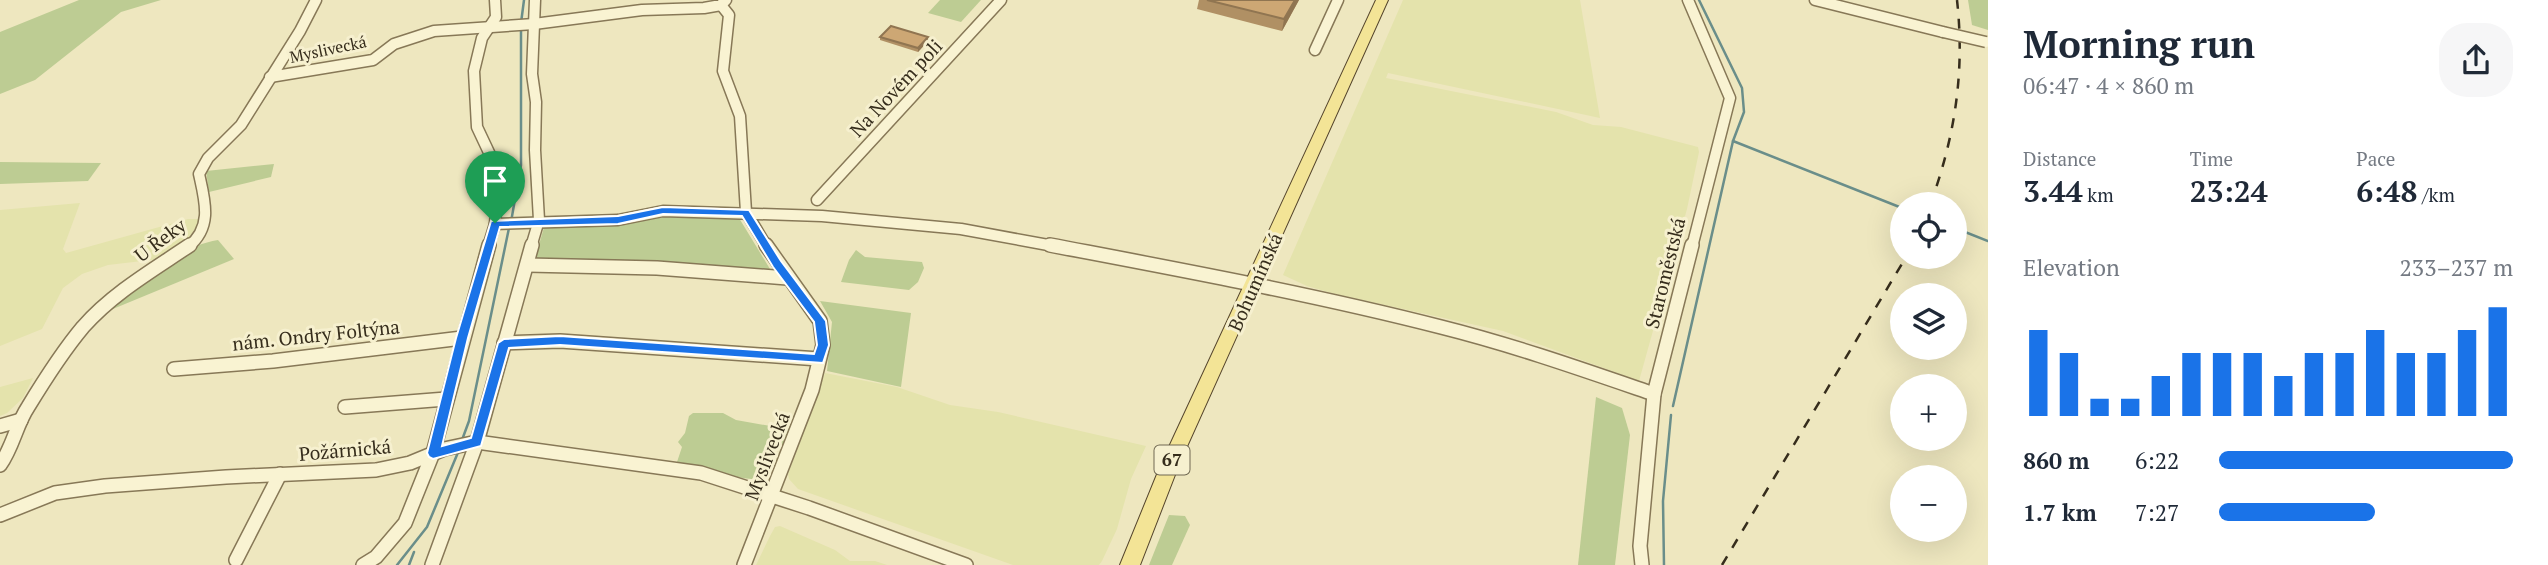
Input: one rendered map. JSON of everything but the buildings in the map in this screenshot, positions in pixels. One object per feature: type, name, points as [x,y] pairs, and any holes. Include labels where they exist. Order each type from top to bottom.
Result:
[{"type":"main road","name":"Bohumínská","points":[[1130,565],[1171,461],[1382,0]]},
{"type":"street","name":"U Řeky","points":[[0,466],[22,420],[58,359],[85,325],[126,288],[191,245],[202,232],[207,211],[199,174],[208,158],[241,125],[300,31],[316,0]]},
{"type":"street","points":[[363,565],[376,557],[405,523],[433,453],[462,338],[504,223],[492,161],[477,127],[474,71],[482,38],[496,18],[495,0]]},
{"type":"street","points":[[432,565],[464,445],[504,343],[539,220],[535,150],[536,102],[526,25],[535,0]]},
{"type":"street","name":"Na Novém poli","points":[[817,200],[1001,0]]},
{"type":"street","points":[[1315,50],[1338,0]]},
{"type":"street","name":"Staroměstská","points":[[1642,565],[1640,546],[1654,394],[1730,98],[1688,0]]},
{"type":"street","points":[[1815,0],[1987,42]]},
{"type":"street","name":"Myslivecká","points":[[270,77],[373,60],[394,44],[434,31],[526,25],[642,10],[704,9],[724,3],[729,15],[723,71],[740,116],[746,212],[787,278],[820,321],[823,345],[812,390],[773,497],[744,565]]},
{"type":"street","points":[[504,223],[618,220],[663,211],[746,212],[961,229],[1194,272],[1441,327],[1543,356],[1654,394]]},
{"type":"street","points":[[528,265],[657,268],[787,278]]},
{"type":"street","name":"nám. Ondry Foltýna","points":[[174,369],[273,361],[462,338]]},
{"type":"street","points":[[504,343],[560,341],[819,359]]},
{"type":"street","points":[[345,407],[446,399]]},
{"type":"street","points":[[0,426],[22,420]]},
{"type":"street","name":"Požárnická","points":[[0,515],[55,493],[280,474],[376,470],[410,463],[433,453],[464,445],[701,473],[773,497]]},
{"type":"street","points":[[236,560],[280,474]]},
{"type":"street","points":[[773,497],[966,565]]},
{"type":"green space","points":[[79,0],[161,0],[121,12],[35,80],[0,94],[0,32]]},
{"type":"green space","points":[[940,0],[981,0],[961,22],[928,13]]},
{"type":"green space","points":[[1403,0],[1580,0],[1600,118],[1388,73],[1386,78],[1556,112],[1593,125],[1621,127],[1698,147],[1687,209],[1639,381],[1503,331],[1335,294],[1283,275]]},
{"type":"green space","points":[[1968,0],[1988,0],[1988,30],[1972,25]]},
{"type":"green space","points":[[0,162],[101,163],[88,181],[0,184]]},
{"type":"green space","points":[[274,164],[271,177],[209,192],[206,171]]},
{"type":"green space","points":[[80,203],[63,249],[66,253],[188,219],[200,221],[185,244],[159,259],[108,265],[82,274],[63,288],[42,329],[0,346],[0,210]]},
{"type":"green space","points":[[679,215],[739,218],[770,269],[761,273],[534,262],[545,224],[623,223]]},
{"type":"green space","points":[[218,240],[234,259],[108,311],[158,267],[187,250]]},
{"type":"green space","points":[[856,250],[865,257],[922,262],[924,268],[918,282],[909,290],[841,282]]},
{"type":"green space","points":[[820,301],[911,313],[901,387],[827,371],[832,322]]},
{"type":"green space","points":[[825,373],[897,387],[950,405],[998,412],[1146,446],[1131,479],[1117,529],[1102,561],[1099,565],[1013,565],[798,489],[788,474]]},
{"type":"green space","points":[[33,378],[23,398],[0,416],[0,387]]},
{"type":"green space","points":[[1596,397],[1622,408],[1630,435],[1615,565],[1578,565]]},
{"type":"green space","points":[[693,413],[723,413],[736,420],[793,430],[784,445],[768,446],[767,454],[774,460],[765,476],[748,479],[677,462],[682,447],[678,442],[685,433],[689,416]]},
{"type":"green space","points":[[1169,515],[1185,516],[1190,525],[1172,565],[1149,565]]},
{"type":"green space","points":[[780,526],[835,550],[850,561],[875,561],[887,565],[756,565],[775,527]]},
{"type":"waterway","points":[[521,23],[524,0]]},
{"type":"waterway","points":[[1699,0],[1742,88],[1744,112],[1733,141]]},
{"type":"waterway","points":[[511,222],[521,165],[521,30]]},
{"type":"waterway","points":[[1673,406],[1733,141]]},
{"type":"waterway","points":[[1733,141],[1890,203]]},
{"type":"waterway","points":[[462,440],[469,421],[509,228]]},
{"type":"waterway","points":[[1967,233],[1988,241]]},
{"type":"waterway","points":[[1664,565],[1663,501],[1671,415]]},
{"type":"waterway","points":[[397,565],[427,527],[459,450]]},
{"type":"waterway","points":[[409,565],[414,552]]},
{"type":"railway","points":[[1935,192],[1952,129],[1959,79],[1957,0]]},
{"type":"railway","points":[[1722,565],[1899,269]]},
{"type":"route","points":[[663,211],[746,212],[777,264],[820,321],[823,345],[819,359],[560,341],[504,343],[477,442],[433,453],[495,223],[618,220],[663,211]]}]
